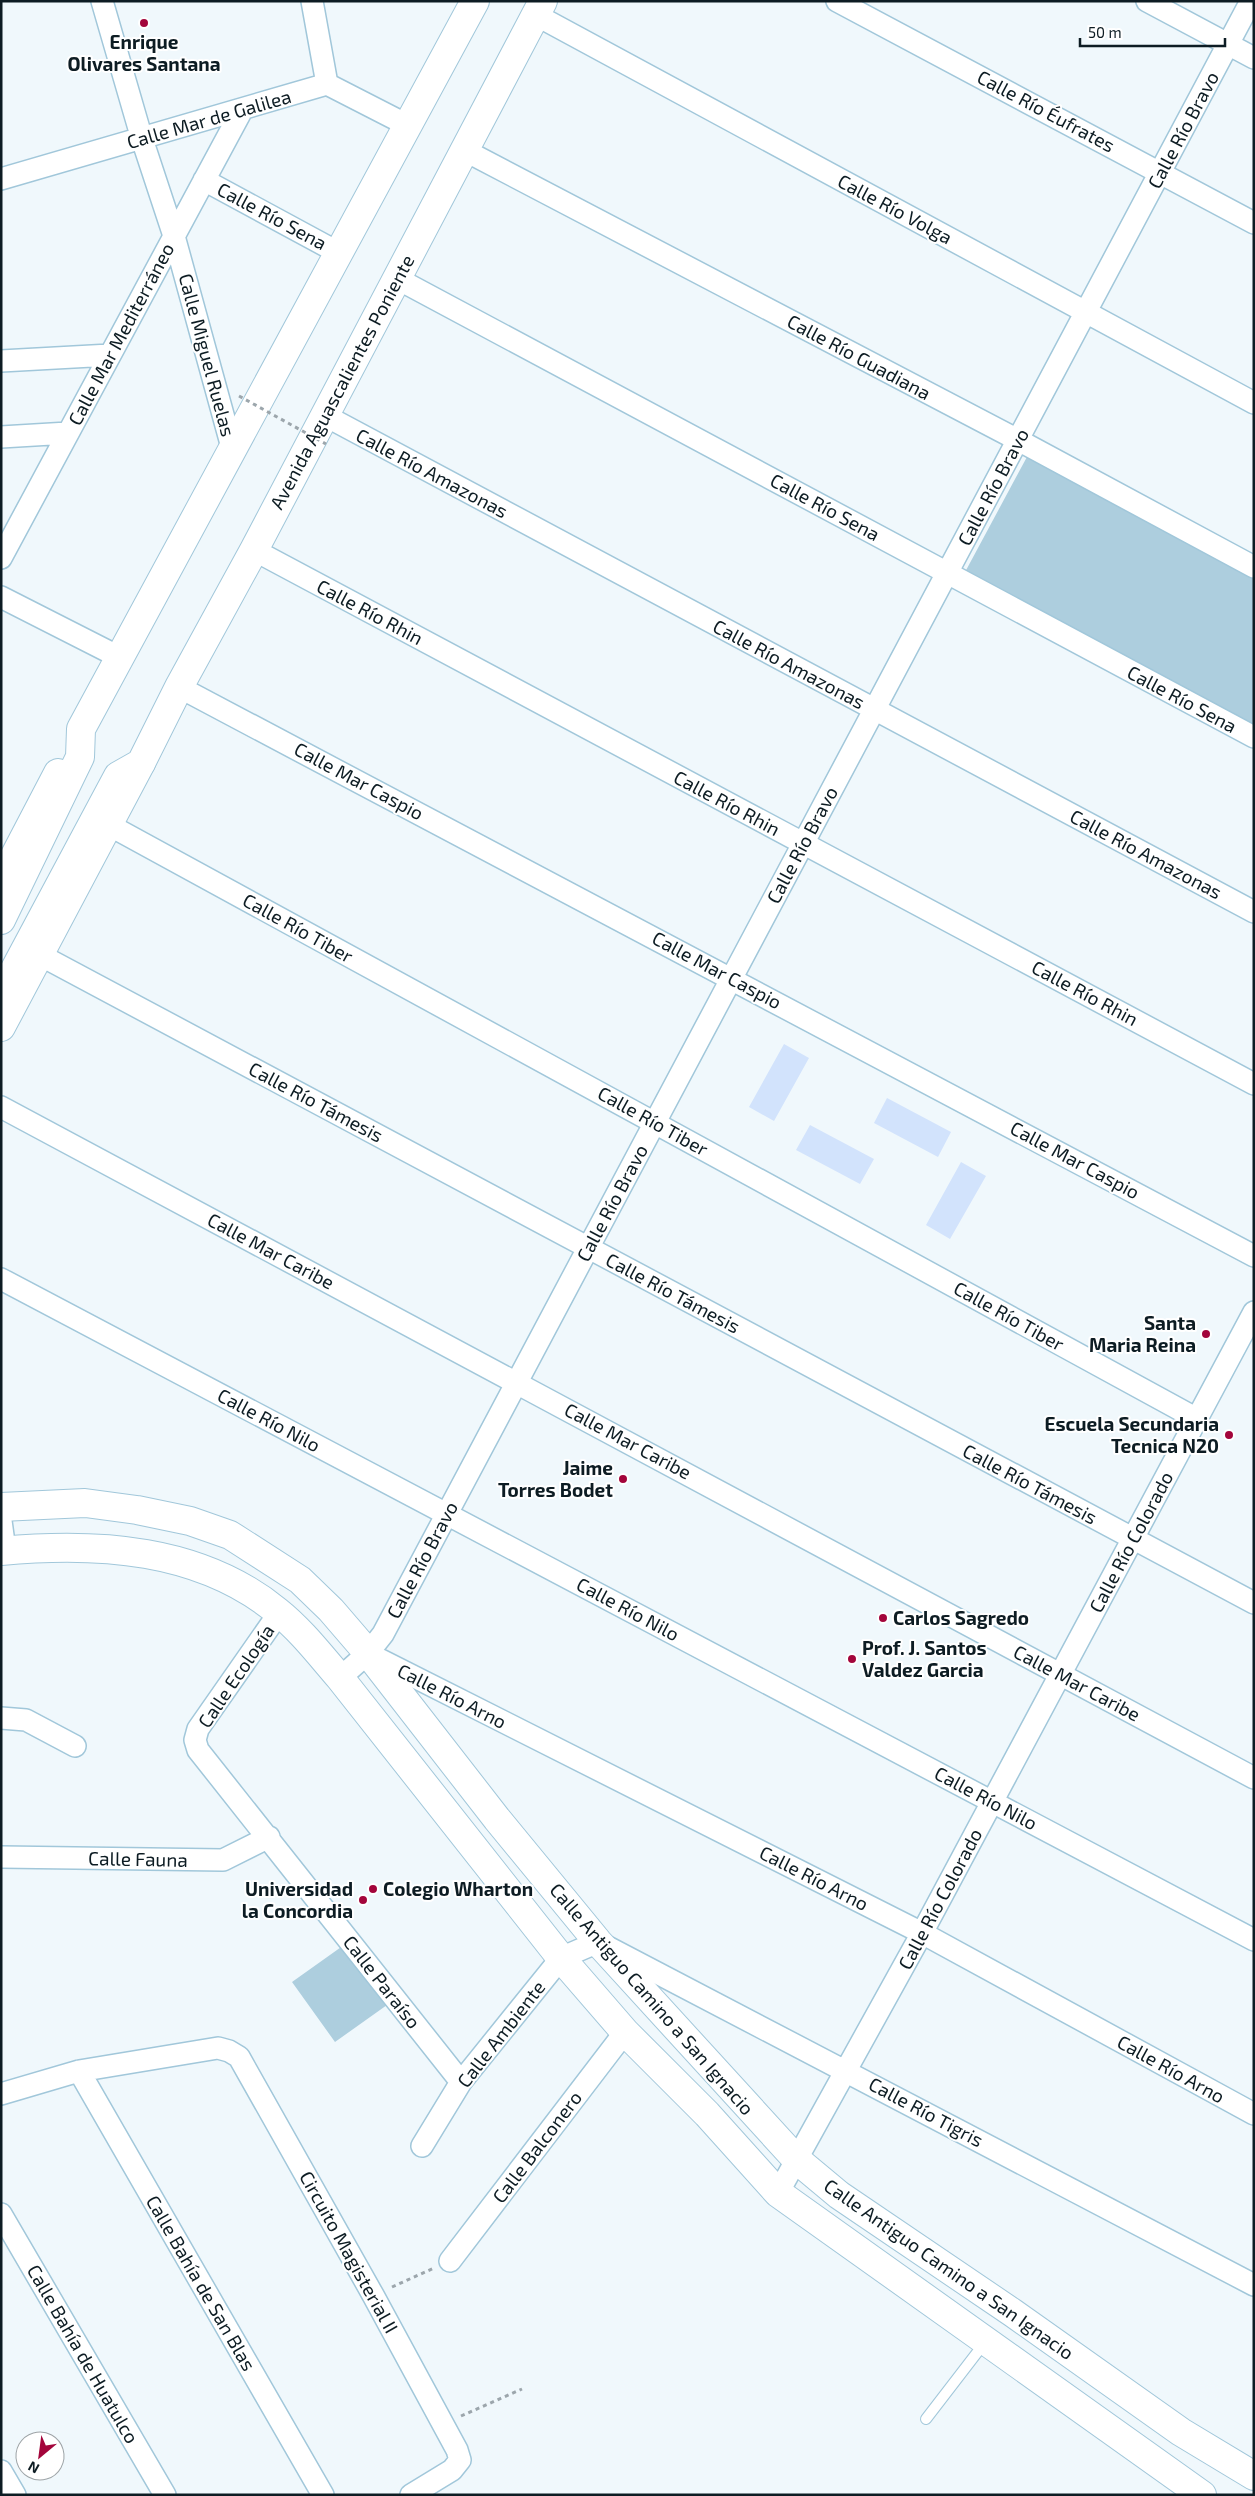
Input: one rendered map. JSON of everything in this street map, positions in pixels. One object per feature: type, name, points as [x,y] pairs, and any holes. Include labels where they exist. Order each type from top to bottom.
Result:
[{"type":"main road","points":[[1,882],[119,657],[233,451],[339,252],[410,126],[475,1]]},
{"type":"main road","name":"Avenida Aguascalientes Poniente","points":[[1,1027],[109,825],[179,687],[254,550],[540,8]]},
{"type":"main road","points":[[1,920],[80,757],[81,729]]},
{"type":"main road","points":[[1,995],[118,776],[141,763]]},
{"type":"main road","name":"Calle Antiguo Camino a San Ignacio","points":[[1,1507],[85,1503],[137,1510],[190,1521],[230,1535],[300,1580],[330,1610],[368,1653],[497,1820],[598,1942],[797,2160],[839,2195],[1013,2313],[1181,2432],[1254,2476]]},
{"type":"main road","name":"Calle Antiguo Camino a San Ignacio","points":[[3,1551],[126,1549],[180,1561],[228,1579],[279,1613],[340,1678],[561,1958],[624,2032],[707,2114],[778,2193],[987,2340],[1202,2495]]},
{"type":"street","name":"Calle Miguel Ruelas","points":[[102,1],[142,139],[174,236],[233,451]]},
{"type":"street","points":[[312,1],[327,84],[410,126]]},
{"type":"street","name":"Calle Río Éufrates","points":[[837,1],[1254,223]]},
{"type":"street","points":[[1147,1],[1254,58]]},
{"type":"street","name":"Calle Río Bravo","points":[[340,1678],[368,1653],[383,1634],[1251,1]]},
{"type":"street","name":"Calle Río Volga","points":[[540,8],[1086,312],[1254,403]]},
{"type":"street","name":"Calle Mar de Galilea","points":[[1,179],[327,84]]},
{"type":"street","name":"Calle Mar Mediterráneo","points":[[1,558],[242,110]]},
{"type":"street","name":"Calle Río Guadiana","points":[[464,150],[1018,440],[1254,567]]},
{"type":"street","name":"Calle Río Sena","points":[[204,180],[339,252]]},
{"type":"street","name":"Calle Río Sena","points":[[396,278],[1254,737]]},
{"type":"street","points":[[1,361],[110,355]]},
{"type":"street","name":"Calle Río Amazonas","points":[[324,415],[1254,912]]},
{"type":"street","points":[[1,437],[68,433]]},
{"type":"street","name":"Calle Río Rhin","points":[[254,550],[1254,1084]]},
{"type":"street","points":[[1,597],[119,657]]},
{"type":"street","name":"Calle Mar Caspio","points":[[179,687],[732,978],[1254,1256]]},
{"type":"street","name":"Calle Río Tiber","points":[[109,825],[1196,1419]]},
{"type":"street","name":"Calle Río Támesis","points":[[40,955],[1254,1603]]},
{"type":"street","name":"Calle Mar Caribe","points":[[1,1107],[1254,1778]]},
{"type":"street","name":"Calle Río Nilo","points":[[1,1279],[1254,1940]]},
{"type":"street","name":"Calle Río Colorado","points":[[778,2193],[922,1933],[1254,1312]]},
{"type":"street","points":[[1,1521],[3,1551]]},
{"type":"street","name":"Calle Ecología","points":[[195,1740],[198,1729],[279,1613]]},
{"type":"street","name":"Calle Río Arno","points":[[368,1653],[922,1933],[1254,2114]]},
{"type":"street","points":[[1,1718],[26,1720],[75,1746]]},
{"type":"street","name":"Calle Paraíso","points":[[195,1740],[198,1750],[461,2082]]},
{"type":"street","name":"Calle Fauna","points":[[1,1857],[223,1860],[269,1838]]},
{"type":"street","name":"Calle Ambiente","points":[[422,2146],[461,2082],[561,1958],[598,1942]]},
{"type":"street","name":"Calle Río Tigris","points":[[598,1942],[847,2070],[1254,2285]]},
{"type":"street","name":"Calle Balconero","points":[[450,2261],[624,2032]]},
{"type":"street","name":"Circuito Magisterial II","points":[[79,2072],[218,2048],[230,2050],[240,2057],[457,2450],[460,2460],[452,2470],[411,2495]]},
{"type":"street","points":[[1,2094],[79,2072]]},
{"type":"street","name":"Calle Bahía de San Blas","points":[[79,2072],[323,2495]]},
{"type":"street","name":"Calle Bahía de Huatulco","points":[[1,2214],[165,2495]]},
{"type":"street","points":[[1,2471],[15,2495]]},
{"type":"lane","points":[[926,2419],[987,2340]]},
{"type":"path","points":[[239,396],[326,444]]},
{"type":"path","points":[[373,2295],[450,2261]]},
{"type":"path","points":[[443,2423],[522,2389]]},
{"type":"shaded area","points":[[1028,455],[1254,578],[1254,725],[964,574]]},
{"type":"shaded area","points":[[344,1945],[387,2005],[335,2042],[292,1982]]},
{"type":"building","points":[[784,1044],[809,1058],[774,1121],[749,1107]]},
{"type":"building","points":[[887,1098],[951,1132],[938,1157],[874,1123]]},
{"type":"building","points":[[810,1125],[874,1159],[860,1184],[796,1150]]},
{"type":"building","points":[[961,1162],[986,1176],[950,1239],[926,1225]]},
{"type":"place","name":"Enrique Olivares Santana","points":[[144,23]]},
{"type":"place","name":"Santa Maria Reina","points":[[1206,1334]]},
{"type":"place","name":"Escuela Secundaria Tecnica N20","points":[[1229,1435]]},
{"type":"place","name":"Jaime Torres Bodet","points":[[623,1479]]},
{"type":"place","name":"Carlos Sagredo","points":[[883,1618]]},
{"type":"place","name":"Prof. J. Santos Valdez Garcia","points":[[852,1659]]},
{"type":"place","name":"Colegio Wharton","points":[[373,1889]]},
{"type":"place","name":"Universidad la Concordia","points":[[363,1900]]}]
